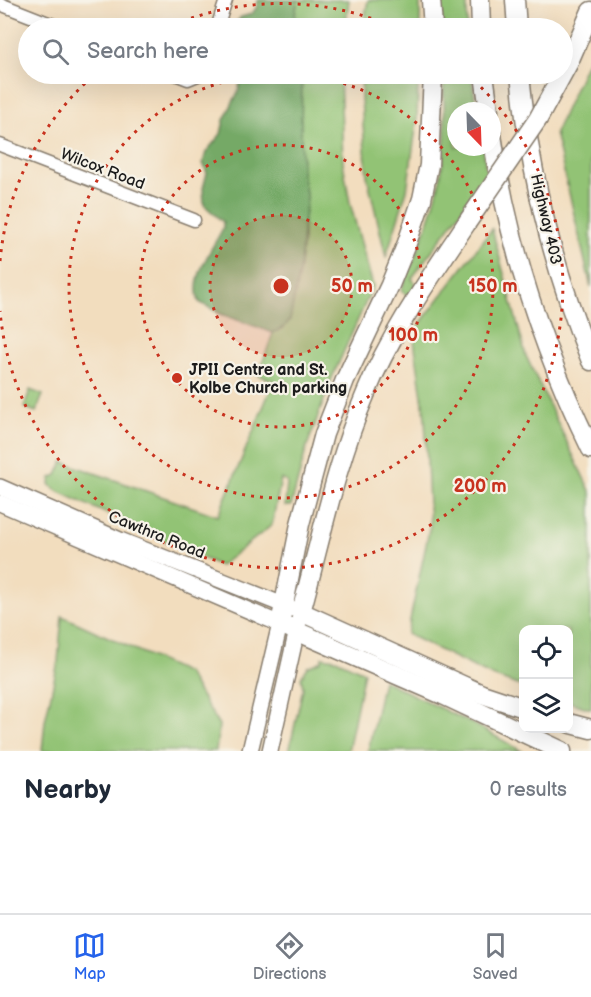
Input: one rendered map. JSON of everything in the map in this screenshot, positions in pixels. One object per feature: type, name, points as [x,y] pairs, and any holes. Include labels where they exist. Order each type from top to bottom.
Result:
[{"type":"highway","points":[[431,0],[432,18]]},
{"type":"highway","points":[[480,0],[481,18]]},
{"type":"highway","points":[[515,0],[516,18]]},
{"type":"highway","points":[[573,52],[591,11]]},
{"type":"highway","points":[[433,84],[429,165],[422,199],[390,285],[345,380],[324,434],[300,524],[280,624],[443,695],[562,751]]},
{"type":"highway","points":[[485,84],[488,102]]},
{"type":"highway","name":"Highway 403","points":[[521,84],[528,133],[544,213],[569,301],[591,361]]},
{"type":"highway","points":[[519,706],[482,694],[300,612],[335,480],[351,429],[366,392],[405,318],[538,119],[557,84]]},
{"type":"highway","points":[[496,156],[510,222],[530,297],[566,392],[591,449]]},
{"type":"highway","points":[[573,724],[591,729]]},
{"type":"main road","name":"Cawthra Road","points":[[0,487],[120,540],[300,612]]},
{"type":"main road","name":"Cawthra Road","points":[[0,503],[280,624]]},
{"type":"main road","points":[[270,751],[300,612]]},
{"type":"main road","points":[[250,751],[280,624]]},
{"type":"street","points":[[220,18],[226,0]]},
{"type":"street","points":[[0,4],[36,18]]},
{"type":"street","name":"Wilcox Road","points":[[0,145],[194,220]]},
{"type":"green space","points":[[258,0],[298,0],[296,18],[240,18],[253,12]]},
{"type":"green space","points":[[298,0],[349,0],[346,18],[296,18]]},
{"type":"green space","points":[[368,0],[420,0],[420,18],[365,18]]},
{"type":"green space","points":[[441,0],[467,0],[467,18],[442,18]]},
{"type":"green space","points":[[591,53],[591,287],[555,133]]},
{"type":"green space","points":[[240,84],[302,84],[302,172],[307,199],[300,267],[290,320],[284,327],[273,333],[221,314],[199,302],[197,293],[200,273],[223,228],[223,222],[204,205],[203,188],[207,173],[203,163],[206,152],[221,134],[224,120]]},
{"type":"green space","points":[[302,84],[340,84],[343,163],[350,203],[373,286],[332,378],[307,446],[291,506],[285,506],[287,482],[281,479],[272,525],[220,566],[55,490],[50,484],[51,478],[57,475],[63,462],[218,516],[274,381],[258,375],[273,333],[284,327],[290,320],[303,243],[307,199],[302,172]]},
{"type":"green space","points":[[362,84],[418,84],[417,121],[407,190],[386,257],[367,176]]},
{"type":"green space","points":[[443,84],[473,84],[476,102],[447,102],[447,156],[484,156],[487,176],[412,278],[416,286],[408,297],[401,290],[432,211],[444,151]]},
{"type":"green space","points":[[492,229],[526,356],[591,493],[591,709],[573,703],[573,625],[519,625],[519,686],[492,676],[407,634],[430,526],[425,418],[413,333]]},
{"type":"green space","points":[[30,390],[43,395],[36,412],[24,407]]},
{"type":"green space","points":[[62,616],[187,673],[219,725],[216,751],[42,751],[45,721],[58,662]]},
{"type":"green space","points":[[322,657],[336,659],[364,672],[348,751],[289,751],[303,688],[301,677],[308,667],[322,661]]},
{"type":"green space","points":[[383,680],[477,726],[522,751],[368,751]]},
{"type":"place","name":"JPII Centre and St. Kolbe Church parking","points":[[177,378]]}]
